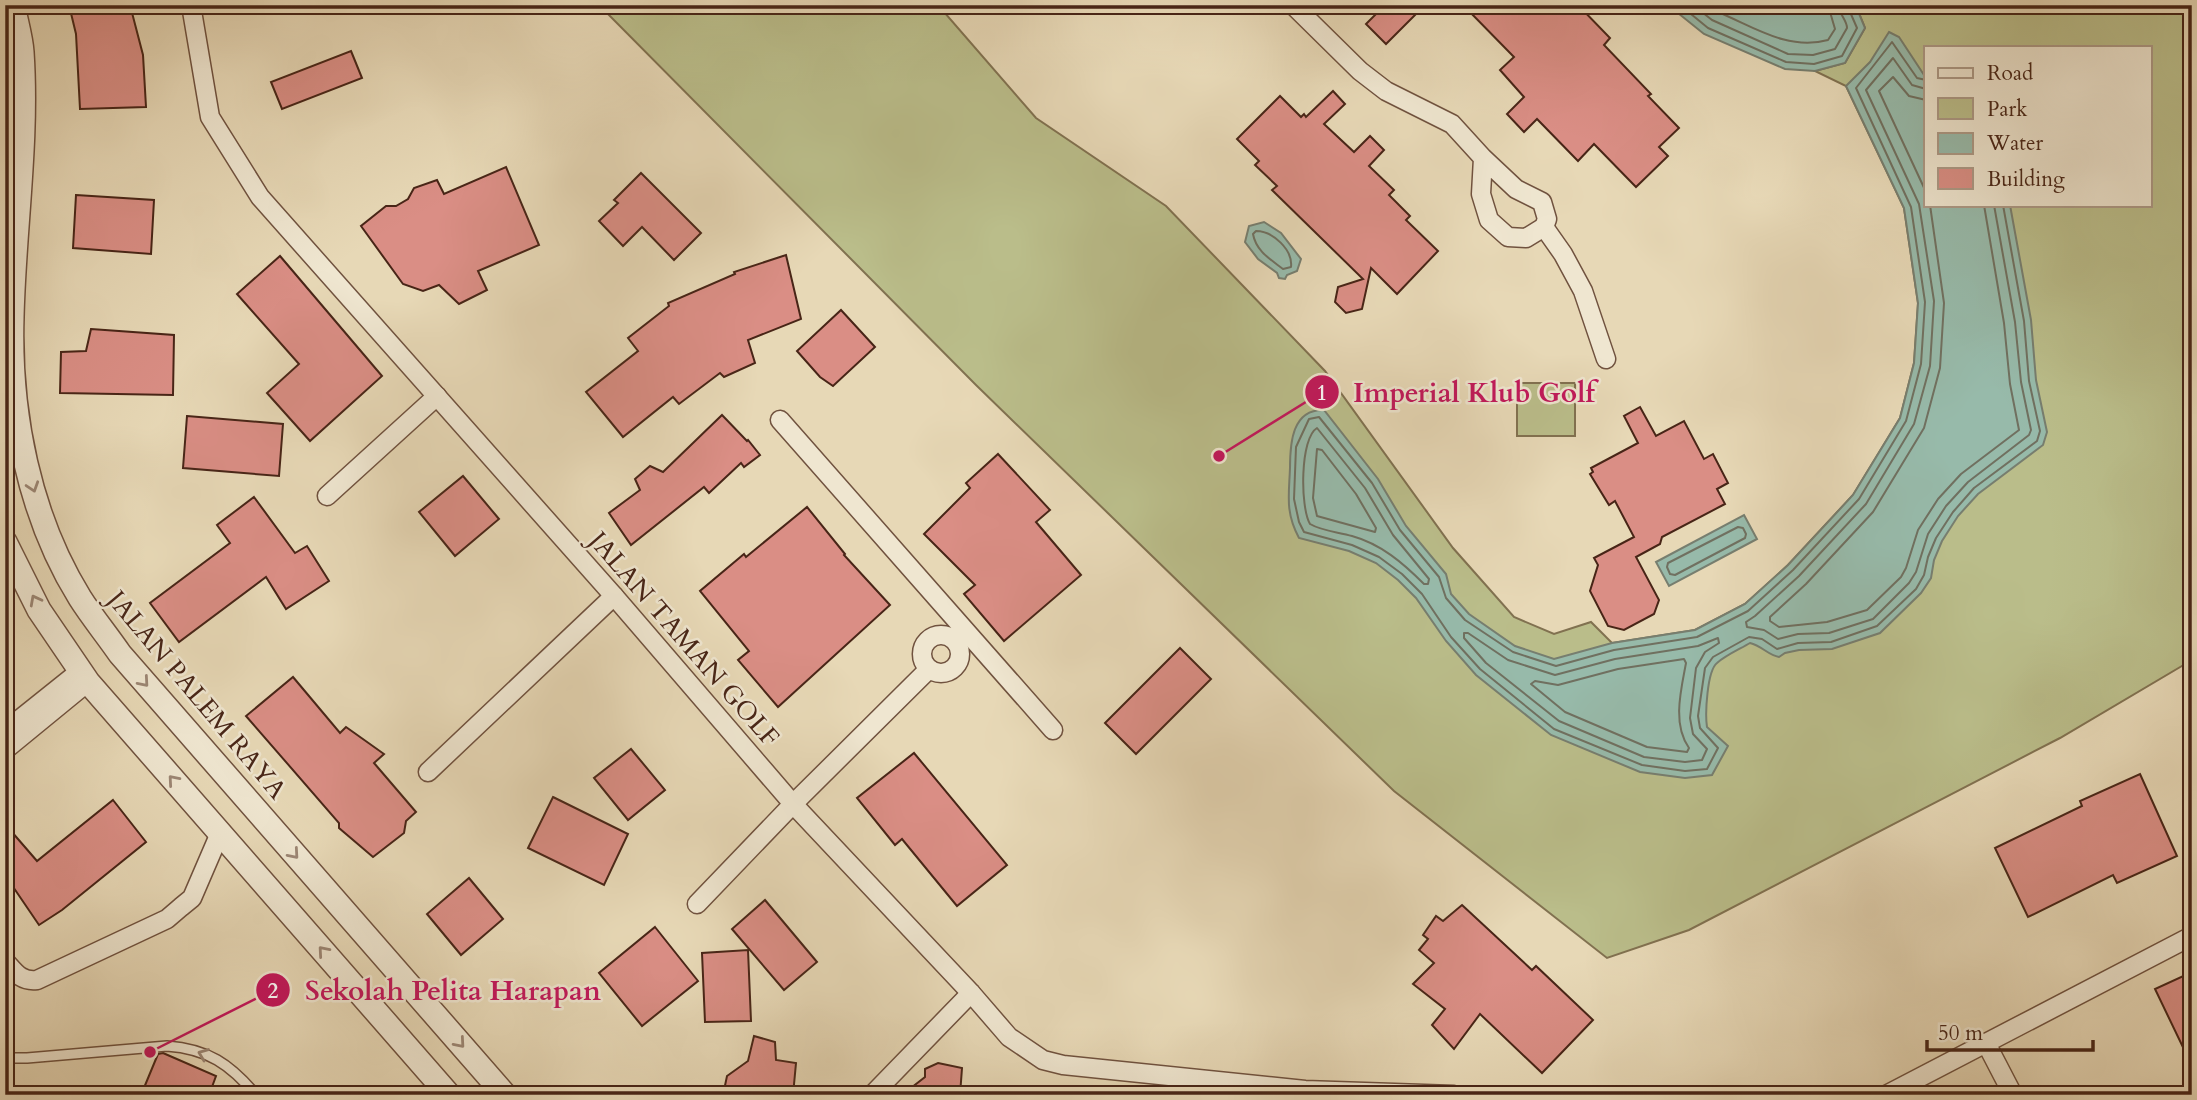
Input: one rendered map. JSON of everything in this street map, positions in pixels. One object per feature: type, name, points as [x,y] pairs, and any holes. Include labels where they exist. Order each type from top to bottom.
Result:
[{"type":"street","name":"JALAN PALEM RAYA","points":[[13,5],[22,49],[24,129],[11,319],[16,411],[26,468],[48,534],[79,596],[120,654],[505,1095]]},
{"type":"street","name":"JALAN TAMAN GOLF","points":[[191,5],[211,117],[260,197],[614,596],[793,804],[1009,1037],[1043,1060],[1063,1065],[1305,1093],[1454,1095]]},
{"type":"street","points":[[1293,5],[1360,71],[1387,91],[1451,124],[1483,158],[1517,188],[1542,202],[1547,219],[1544,227],[1526,238],[1508,237],[1489,220],[1481,194],[1483,158]]},
{"type":"street","points":[[1544,227],[1563,254],[1583,291],[1606,359]]},
{"type":"street","points":[[327,496],[437,397]]},
{"type":"street","points":[[780,420],[960,636],[1053,730]]},
{"type":"street","points":[[5,542],[39,610],[84,677],[449,1095]]},
{"type":"street","points":[[428,772],[614,596]]},
{"type":"street","points":[[940,636],[960,636],[960,656],[957,664],[944,673],[929,669],[922,655],[923,647],[928,641],[940,636]]},
{"type":"street","points":[[697,904],[929,669]]},
{"type":"street","points":[[5,732],[84,677]]},
{"type":"street","points":[[5,750],[84,677]]},
{"type":"street","points":[[5,961],[20,978],[37,980],[167,919],[192,898],[220,833]]},
{"type":"street","points":[[1886,1095],[2186,939]]},
{"type":"street","points":[[872,1095],[971,993]]},
{"type":"street","points":[[1986,1043],[2013,1095]]},
{"type":"lane","points":[[5,1058],[27,1059],[183,1047],[205,1052],[228,1066],[256,1095]]},
{"type":"green space","points":[[599,5],[938,5],[1036,118],[1166,206],[1325,371],[1453,548],[1514,617],[1554,634],[1591,622],[1612,643],[1695,630],[1745,604],[1788,565],[1853,495],[1900,418],[1914,363],[1918,303],[1904,208],[1846,86],[1815,71],[1845,63],[1865,28],[1858,11],[1850,5],[2192,5],[2192,660],[2060,738],[1689,930],[1607,958],[1394,791],[976,385]]},
{"type":"green space","points":[[1517,383],[1575,383],[1575,436],[1517,436]]},
{"type":"water","points":[[1668,5],[1850,5],[1858,11],[1865,28],[1845,63],[1815,71],[1785,69],[1704,34]]},
{"type":"water","points":[[1889,32],[1899,37],[1924,75],[1924,206],[2010,206],[2031,320],[2036,380],[2047,432],[2043,445],[1978,494],[1958,516],[1942,541],[1934,560],[1931,578],[1921,593],[1880,633],[1832,649],[1799,650],[1779,657],[1750,643],[1717,663],[1709,683],[1707,727],[1728,746],[1712,775],[1685,778],[1640,772],[1551,735],[1476,675],[1446,641],[1416,598],[1376,563],[1349,551],[1299,538],[1289,503],[1292,438],[1299,421],[1305,415],[1324,410],[1378,479],[1406,526],[1446,574],[1451,594],[1469,614],[1515,646],[1554,659],[1612,643],[1695,630],[1745,604],[1788,565],[1853,495],[1900,418],[1914,363],[1918,303],[1904,208],[1846,86],[1870,62]]},
{"type":"water","points":[[1264,222],[1281,233],[1301,259],[1297,271],[1287,275],[1285,279],[1279,278],[1277,273],[1258,259],[1245,242],[1249,226]]},
{"type":"water","points":[[1744,515],[1757,539],[1669,586],[1656,562]]},
{"type":"building","points":[[69,5],[130,5],[143,55],[146,107],[80,109],[76,34]]},
{"type":"building","points":[[1385,5],[1425,5],[1386,44],[1366,24]]},
{"type":"building","points":[[1463,5],[1578,5],[1610,38],[1604,45],[1679,128],[1659,147],[1668,156],[1636,187],[1594,144],[1578,161],[1537,119],[1524,132],[1507,114],[1524,97],[1500,70],[1514,57]]},
{"type":"building","points":[[351,51],[362,78],[282,109],[271,82]]},
{"type":"building","points":[[1333,91],[1345,104],[1324,124],[1354,152],[1370,136],[1384,150],[1369,166],[1394,190],[1389,195],[1410,216],[1406,220],[1438,251],[1397,294],[1371,268],[1362,309],[1346,313],[1335,302],[1338,287],[1363,279],[1272,190],[1277,186],[1255,165],[1259,161],[1237,139],[1280,96],[1301,117],[1304,114],[1306,117]]},
{"type":"building","points":[[506,167],[539,245],[478,271],[487,290],[459,304],[439,285],[423,291],[403,284],[361,226],[386,206],[396,206],[408,199],[414,188],[437,180],[444,194]]},
{"type":"building","points":[[641,173],[701,233],[674,260],[642,227],[623,246],[599,221],[618,203],[614,200]]},
{"type":"building","points":[[76,195],[154,200],[151,254],[73,248]]},
{"type":"building","points":[[786,255],[801,319],[748,340],[755,363],[724,377],[720,373],[679,404],[673,397],[623,437],[586,392],[638,351],[628,338],[669,306],[668,303],[735,274],[734,272]]},
{"type":"building","points":[[280,256],[382,376],[310,441],[267,393],[299,364],[237,294]]},
{"type":"building","points":[[841,310],[875,347],[833,386],[820,377],[797,351]]},
{"type":"building","points":[[91,329],[174,335],[173,395],[60,393],[61,352],[86,351]]},
{"type":"building","points":[[1640,407],[1656,436],[1684,421],[1704,459],[1713,454],[1728,483],[1717,489],[1725,504],[1662,537],[1660,544],[1636,557],[1659,600],[1654,614],[1624,630],[1608,626],[1590,591],[1598,565],[1594,558],[1634,537],[1615,501],[1609,505],[1590,474],[1593,472],[1591,468],[1638,443],[1624,416]]},
{"type":"building","points":[[722,415],[760,455],[744,467],[741,463],[709,493],[704,487],[631,545],[609,513],[640,490],[635,479],[650,466],[663,472]]},
{"type":"building","points":[[187,416],[283,424],[279,476],[183,468]]},
{"type":"building","points":[[998,454],[1050,510],[1036,522],[1081,575],[1004,641],[964,594],[975,585],[924,534],[970,488],[966,483]]},
{"type":"building","points":[[463,476],[499,519],[455,556],[419,512]]},
{"type":"building","points":[[254,497],[295,553],[307,546],[329,581],[286,609],[266,577],[179,642],[150,603],[230,543],[217,525]]},
{"type":"building","points":[[807,507],[844,555],[890,605],[778,707],[738,660],[749,651],[700,591]]},
{"type":"building","points":[[1180,648],[1211,679],[1136,754],[1105,723]]},
{"type":"building","points":[[293,677],[340,733],[346,727],[384,754],[374,763],[416,812],[406,821],[404,833],[373,857],[339,828],[339,823],[246,716]]},
{"type":"building","points":[[631,749],[665,790],[628,820],[594,778]]},
{"type":"building","points":[[914,753],[1007,865],[957,906],[902,839],[895,845],[857,798]]},
{"type":"building","points":[[2140,774],[2177,856],[2117,883],[2113,875],[2028,917],[1995,848],[2082,806],[2080,801]]},
{"type":"building","points":[[553,797],[628,834],[604,885],[528,848]]},
{"type":"building","points":[[113,800],[146,842],[62,910],[39,925],[5,875],[5,824],[37,861]]},
{"type":"building","points":[[469,878],[503,919],[461,955],[427,914]]},
{"type":"building","points":[[765,900],[817,962],[784,990],[732,929]]},
{"type":"building","points":[[1462,905],[1532,970],[1536,966],[1593,1020],[1542,1073],[1480,1014],[1454,1049],[1432,1025],[1445,1009],[1413,984],[1434,963],[1419,950],[1428,939],[1423,935],[1436,916],[1443,921]]},
{"type":"building","points":[[655,927],[698,981],[642,1026],[599,973]]},
{"type":"building","points":[[748,950],[751,1021],[705,1022],[702,953]]},
{"type":"building","points":[[2192,972],[2192,1066],[2155,989]]},
{"type":"building","points":[[754,1036],[775,1042],[776,1060],[796,1063],[793,1095],[723,1095],[727,1076],[748,1061]]},
{"type":"building","points":[[163,1053],[216,1076],[209,1095],[141,1095],[158,1054]]},
{"type":"building","points":[[938,1063],[962,1068],[960,1095],[902,1095],[925,1077],[925,1069]]},
{"type":"place","name":"Imperial Klub Golf","points":[[1219,456]]},
{"type":"place","name":"Sekolah Pelita Harapan","points":[[150,1052]]}]
